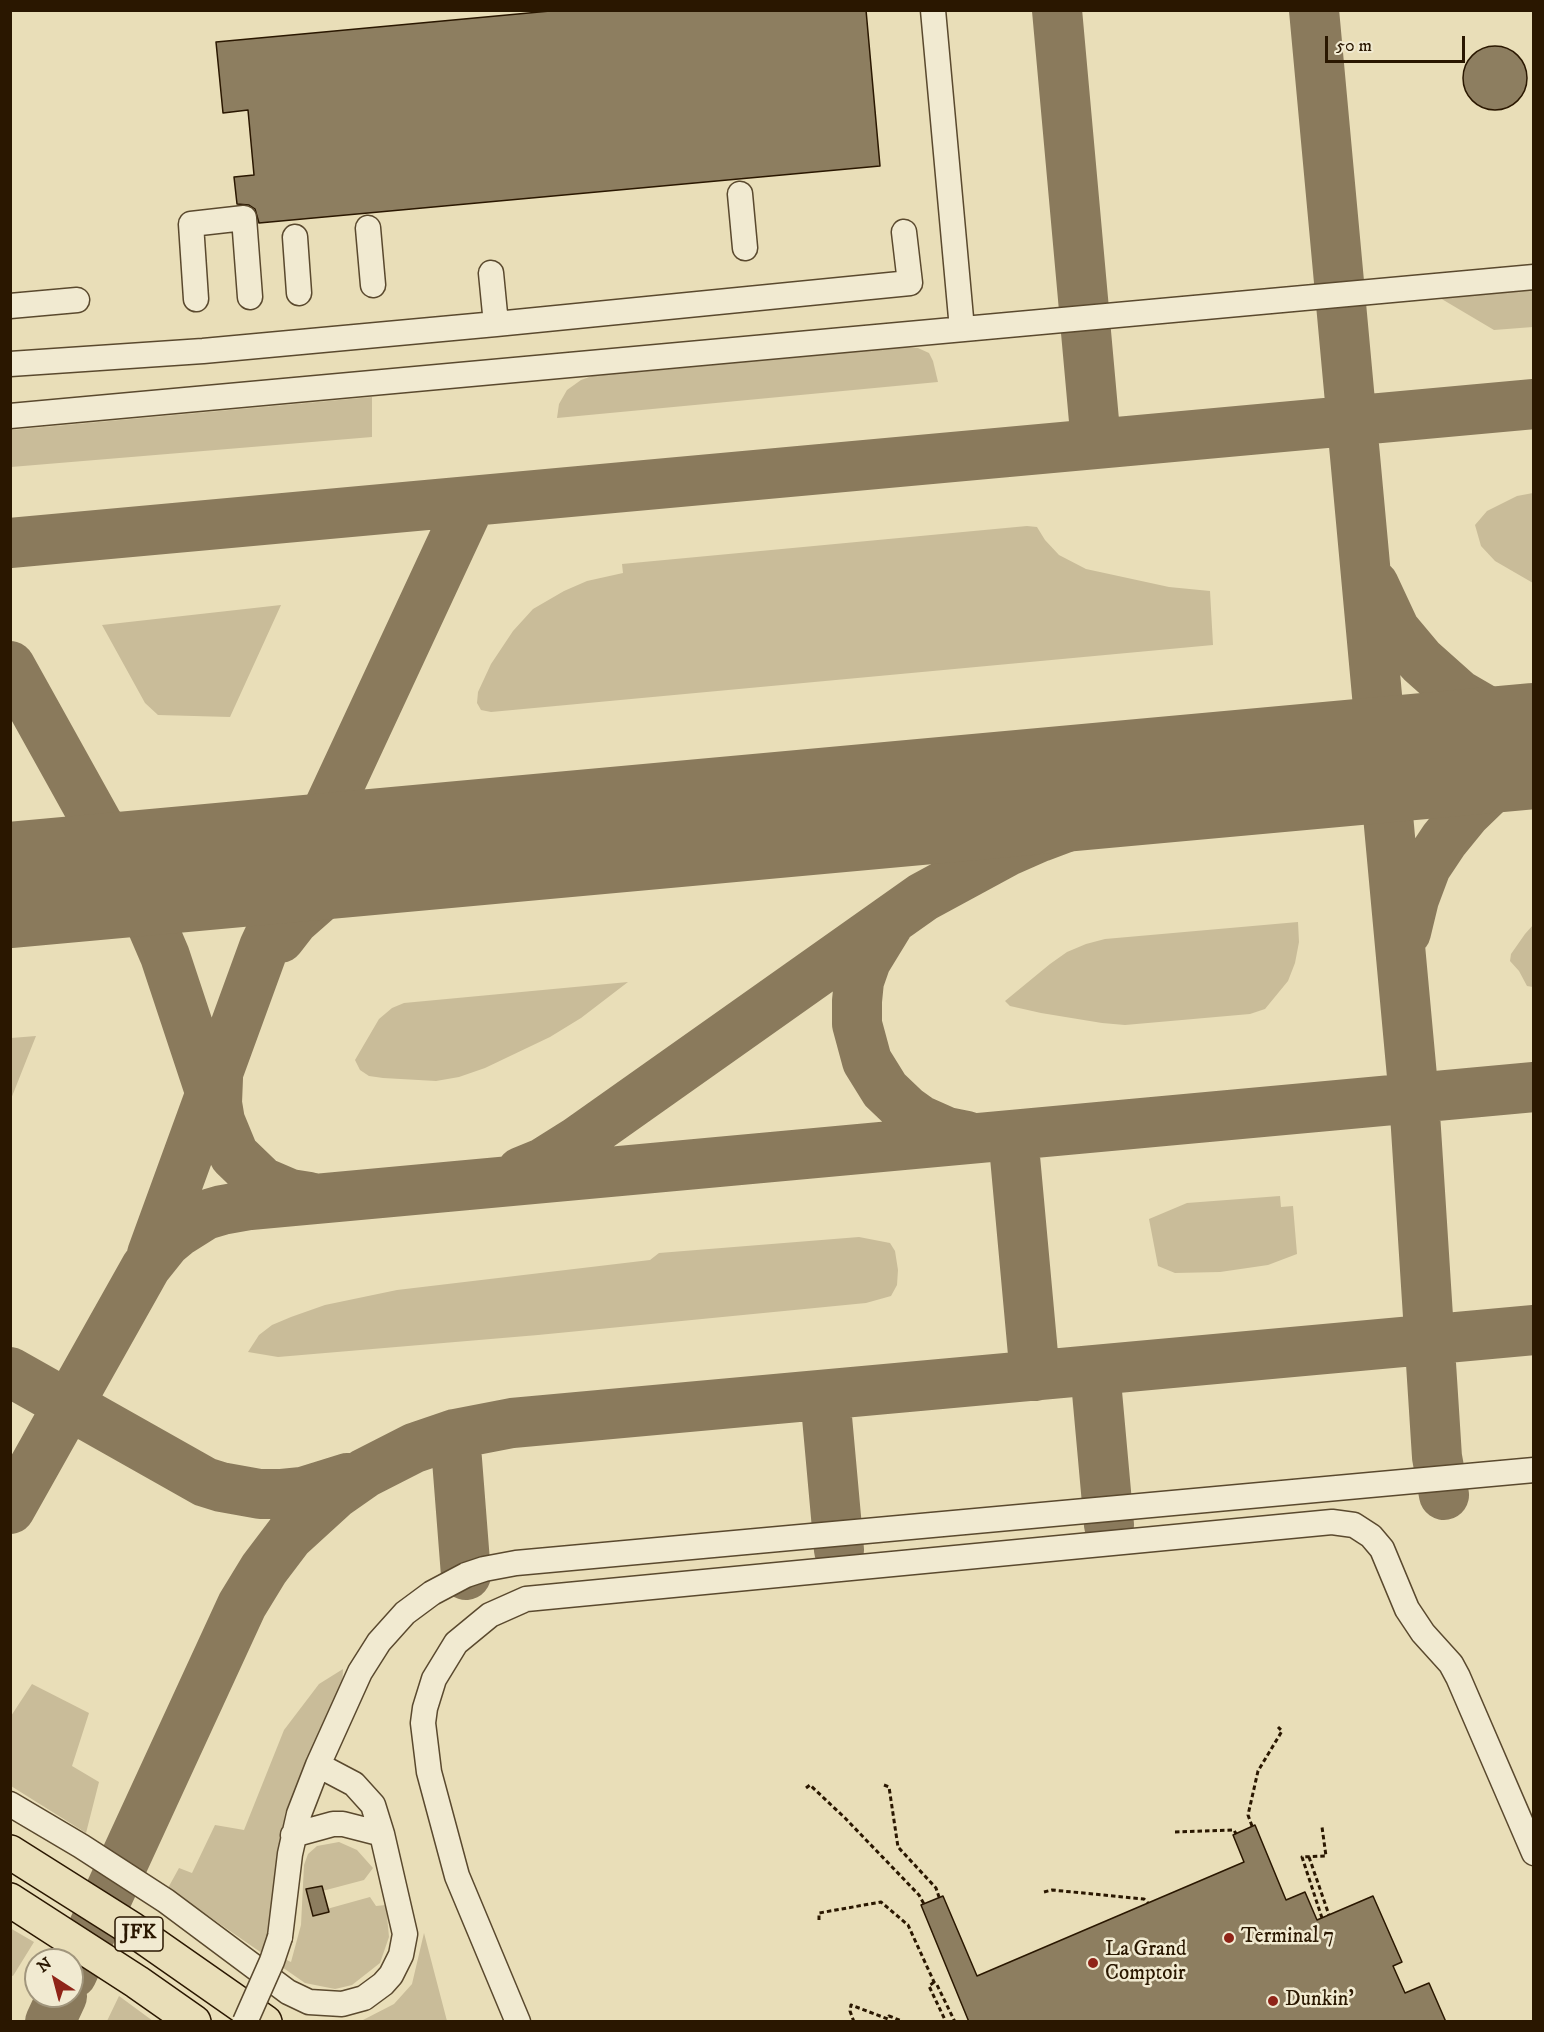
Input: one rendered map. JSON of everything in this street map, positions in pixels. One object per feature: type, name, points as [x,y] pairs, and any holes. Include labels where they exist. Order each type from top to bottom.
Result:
[{"type":"highway","name":"JFK","points":[[10,1852],[132,1929],[265,2022]]},
{"type":"highway","name":"JFK","points":[[10,1900],[137,1982],[194,2022]]},
{"type":"street","points":[[933,10],[962,329]]},
{"type":"street","points":[[740,194],[745,249]]},
{"type":"street","points":[[196,299],[191,224],[244,218],[250,297]]},
{"type":"street","points":[[368,228],[374,285]]},
{"type":"street","points":[[10,364],[203,351],[910,283],[904,232]]},
{"type":"street","points":[[296,237],[299,293]]},
{"type":"street","points":[[491,273],[496,324]]},
{"type":"street","points":[[10,416],[1533,277]]},
{"type":"street","points":[[10,306],[77,300]]},
{"type":"street","points":[[245,2022],[273,1961],[280,1937],[293,1834],[299,1814],[318,1765],[360,1672],[393,1625],[432,1593],[466,1575],[516,1563],[1533,1470]]},
{"type":"street","points":[[519,2022],[457,1875],[429,1772],[423,1723],[434,1679],[456,1643],[490,1615],[526,1599],[1332,1522],[1354,1525],[1371,1536],[1382,1549],[1407,1609],[1458,1677],[1533,1853]]},
{"type":"street","points":[[10,1804],[81,1846],[166,1901],[288,1992],[309,2002],[342,2004],[363,1998],[383,1984],[391,1975],[402,1955],[404,1925],[373,1805],[361,1790],[345,1778],[318,1765]]},
{"type":"street","points":[[293,1834],[333,1824],[343,1824],[382,1834]]},
{"type":"path","points":[[1252,1826],[1248,1815],[1258,1771],[1282,1731],[1278,1727]]},
{"type":"path","points":[[806,1788],[810,1785],[845,1818],[919,1895],[924,1904]]},
{"type":"path","points":[[884,1785],[889,1786],[898,1847],[936,1888],[939,1897]]},
{"type":"path","points":[[1322,1827],[1326,1856],[1302,1857],[1322,1918]]},
{"type":"path","points":[[1175,1832],[1234,1830],[1236,1834]]},
{"type":"path","points":[[1309,1856],[1329,1915]]},
{"type":"path","points":[[1044,1892],[1052,1890],[1144,1899],[1148,1904]]},
{"type":"path","points":[[819,1920],[819,1913],[881,1902],[908,1925],[955,2022]]},
{"type":"path","points":[[934,1982],[929,1986],[946,2022]]},
{"type":"path","points":[[855,2022],[850,2011],[851,2006],[887,2020],[889,2016],[904,2022]]},
{"type":"shaded area","points":[[1533,289],[1533,327],[1494,330],[1440,298]]},
{"type":"shaded area","points":[[906,347],[918,348],[929,353],[938,382],[557,418],[559,404],[567,390],[581,380],[592,376]]},
{"type":"shaded area","points":[[372,397],[372,437],[11,467],[11,430]]},
{"type":"shaded area","points":[[1534,493],[1533,583],[1495,561],[1481,546],[1475,525],[1487,511],[1517,496]]},
{"type":"shaded area","points":[[1027,526],[1037,527],[1059,555],[1086,569],[1169,587],[1210,591],[1213,645],[491,712],[481,710],[477,703],[478,692],[491,664],[513,631],[533,609],[587,581],[623,573],[622,564]]},
{"type":"shaded area","points":[[281,605],[230,717],[158,715],[145,703],[102,625]]},
{"type":"shaded area","points":[[1298,922],[1299,942],[1295,963],[1288,981],[1265,1009],[1250,1014],[1125,1025],[1041,1013],[1010,1006],[1005,1001],[1067,952],[1086,944],[1105,939]]},
{"type":"shaded area","points":[[1533,925],[1533,987],[1527,986],[1519,971],[1510,961],[1511,954]]},
{"type":"shaded area","points":[[628,982],[581,1018],[550,1037],[485,1068],[459,1077],[436,1081],[369,1076],[360,1070],[355,1060],[379,1019],[392,1008],[404,1003]]},
{"type":"shaded area","points":[[36,1036],[28,1056],[11,1099],[11,1038]]},
{"type":"shaded area","points":[[1280,1196],[1281,1207],[1293,1206],[1297,1254],[1268,1265],[1220,1272],[1175,1273],[1158,1266],[1149,1219],[1187,1203]]},
{"type":"shaded area","points":[[859,1237],[890,1243],[895,1251],[898,1270],[897,1285],[891,1296],[866,1303],[538,1335],[278,1357],[248,1352],[259,1335],[272,1325],[291,1317],[325,1305],[397,1290],[650,1260],[659,1253]]},
{"type":"shaded area","points":[[343,1669],[342,1689],[285,1813],[267,1951],[291,1962],[301,1925],[304,1865],[308,1854],[317,1846],[339,1842],[357,1850],[373,1868],[364,1880],[311,1894],[316,1912],[370,1897],[376,1906],[386,1905],[389,1937],[380,1963],[352,1985],[335,1989],[305,1983],[168,1888],[179,1868],[192,1873],[215,1825],[244,1830],[284,1730],[319,1684]]},
{"type":"shaded area","points":[[32,1684],[89,1713],[72,1766],[99,1782],[86,1833],[11,1786],[11,1716]]},
{"type":"shaded area","points":[[10,1928],[34,1942],[30,1948],[24,1948],[24,1958],[13,1976],[10,1975]]},
{"type":"shaded area","points":[[424,1933],[447,2021],[361,2021],[394,2004],[412,1984]]},
{"type":"shaded area","points":[[119,1996],[153,2021],[107,2021]]},
{"type":"building","points":[[561,10],[866,10],[880,166],[259,223],[255,209],[249,205],[237,204],[234,177],[254,175],[248,110],[223,113],[216,42]]},
{"type":"building","points":[[1495,46],[1507,48],[1518,55],[1525,66],[1527,78],[1525,90],[1518,101],[1507,108],[1495,110],[1483,108],[1472,101],[1465,90],[1463,78],[1465,66],[1472,55],[1483,48]]},
{"type":"building","name":"Terminal 7","points":[[1255,1825],[1286,1900],[1305,1892],[1317,1920],[1373,1896],[1402,1962],[1393,1966],[1405,1993],[1429,1983],[1446,2022],[969,2022],[921,1905],[943,1896],[977,1976],[1244,1862],[1233,1835]]},
{"type":"building","points":[[322,1886],[329,1912],[313,1916],[306,1889]]},
{"type":"taxiway","points":[[1057,10],[1096,443]]},
{"type":"taxiway","points":[[1314,10],[1414,1098],[1437,1457],[1444,1495]]},
{"type":"taxiway","points":[[10,543],[1534,404]]},
{"type":"taxiway","points":[[152,1254],[264,947],[471,502]]},
{"type":"taxiway","points":[[1374,585],[1395,630],[1421,661],[1458,694],[1489,712],[1534,728]]},
{"type":"taxiway","points":[[10,666],[144,907],[165,956],[215,1107]]},
{"type":"taxiway","points":[[521,1172],[543,1163],[578,1141],[923,897],[1006,852],[1040,837],[1117,808],[1196,786],[1245,777],[1467,756]]},
{"type":"taxiway","points":[[1406,932],[1414,899],[1426,867],[1444,840],[1466,813],[1496,784],[1534,763]]},
{"type":"taxiway","points":[[102,829],[123,849],[145,861],[164,865],[189,865],[330,851]]},
{"type":"taxiway","points":[[280,938],[294,920],[319,898],[341,883],[385,861],[418,853],[606,834]]},
{"type":"taxiway","points":[[888,925],[866,961],[859,981],[857,1024],[867,1061],[885,1090],[906,1110],[920,1120],[947,1132],[967,1136]]},
{"type":"taxiway","points":[[218,1078],[217,1103],[220,1121],[234,1155],[262,1182],[290,1194],[309,1197]]},
{"type":"taxiway","points":[[10,1509],[146,1267],[166,1242],[178,1232],[205,1215],[222,1210],[250,1205],[1534,1087]]},
{"type":"taxiway","points":[[1013,1135],[1035,1376]]},
{"type":"taxiway","points":[[84,1948],[242,1605],[264,1569],[289,1536],[335,1494],[365,1473],[414,1448],[455,1434],[512,1423],[1534,1330]]},
{"type":"taxiway","points":[[1095,1370],[1109,1525]]},
{"type":"taxiway","points":[[10,1372],[205,1482],[260,1494],[282,1494],[302,1492],[347,1478]]},
{"type":"taxiway","points":[[825,1395],[839,1550]]},
{"type":"taxiway","points":[[455,1434],[466,1575]]},
{"type":"taxiway","points":[[50,2022],[56,2008]]},
{"type":"runway","points":[[10,885],[1534,746]]},
{"type":"place","name":"Terminal 7","points":[[1229,1938]]},
{"type":"place","name":"La Grand Comptoir","points":[[1093,1963]]},
{"type":"place","name":"Dunkin'","points":[[1273,2001]]}]
